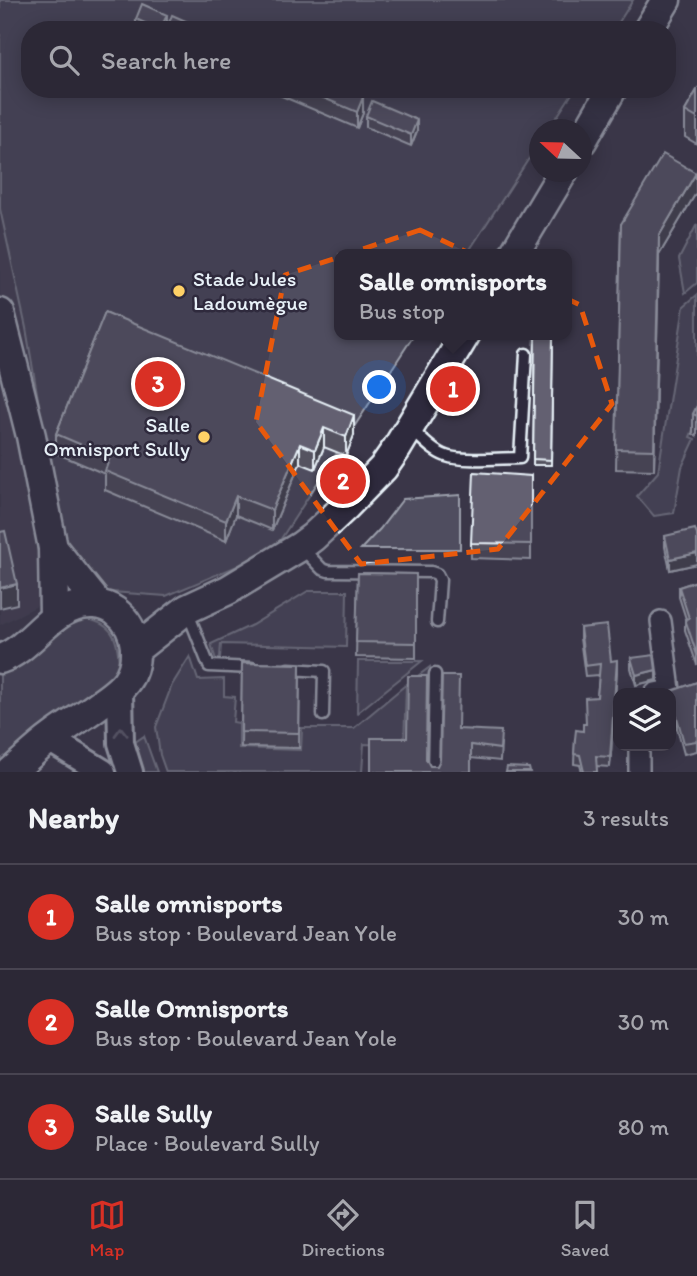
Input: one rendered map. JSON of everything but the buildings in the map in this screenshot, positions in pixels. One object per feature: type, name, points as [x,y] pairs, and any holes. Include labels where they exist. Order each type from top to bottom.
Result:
[{"type":"main road","points":[[653,21],[666,0]]},
{"type":"main road","points":[[592,124],[607,98]]},
{"type":"main road","points":[[517,249],[557,182]]},
{"type":"main road","points":[[0,313],[31,436],[53,548],[54,618]]},
{"type":"main road","points":[[135,650],[187,609],[228,590],[301,546],[346,506],[383,468],[463,340]]},
{"type":"main road","points":[[11,772],[50,739],[120,690],[130,676],[135,662],[132,631],[127,622],[109,609],[53,548]]},
{"type":"main road","points":[[0,659],[11,655],[54,618],[73,607],[187,609]]},
{"type":"street","points":[[661,621],[670,688]]},
{"type":"street","points":[[120,690],[121,743],[130,772]]},
{"type":"street","points":[[50,739],[103,772]]},
{"type":"street","points":[[639,751],[639,772]]},
{"type":"lane","points":[[410,427],[428,445],[446,456],[470,459],[520,457],[526,354]]},
{"type":"lane","points":[[301,546],[322,569],[328,571],[437,574],[440,580],[437,622]]},
{"type":"lane","points":[[187,609],[209,666],[260,668]]},
{"type":"lane","points":[[273,668],[324,671],[323,715]]},
{"type":"lane","points":[[433,772],[435,674]]},
{"type":"highlighted area","points":[[420,230],[580,305],[612,404],[498,549],[361,564],[256,422],[285,275]]},
{"type":"shaded area","name":"Stade Jules Ladoumègue","points":[[0,0],[633,0],[620,21],[21,21],[21,98],[569,98],[556,119],[529,119],[529,158],[470,249],[334,249],[334,340],[411,340],[273,551],[166,596],[70,589],[26,328],[0,209]]},
{"type":"shaded area","points":[[0,209],[26,328],[70,589],[0,625]]},
{"type":"shaded area","points":[[697,224],[697,283],[685,293],[679,259]]},
{"type":"shaded area","points":[[697,295],[697,420],[690,437],[695,439],[682,467],[674,513],[654,516],[637,496],[658,472],[684,306]]},
{"type":"shaded area","points":[[460,495],[460,549],[361,549],[403,499]]},
{"type":"shaded area","points":[[308,591],[347,591],[346,647],[221,644],[220,658],[216,660],[211,644],[252,625]]},
{"type":"shaded area","points":[[80,618],[101,624],[113,634],[118,650],[119,671],[102,687],[40,727],[0,766],[0,668],[67,622]]},
{"type":"shaded area","points":[[190,656],[198,680],[224,679],[224,696],[235,697],[233,722],[239,723],[239,748],[301,750],[302,728],[354,728],[430,667],[431,685],[406,687],[404,746],[364,744],[362,772],[166,772],[160,755],[156,727],[172,685]]},
{"type":"shaded area","points":[[358,661],[422,661],[357,713]]},
{"type":"shaded area","points":[[144,736],[157,772],[141,772],[131,745]]},
{"type":"place","name":"Stade Jules Ladoumègue","points":[[179,291]]},
{"type":"place","name":"Salle Sully","points":[[158,384]]},
{"type":"place","name":"Salle omnisports","points":[[453,389]]},
{"type":"place","name":"Salle Omnisport Sully","points":[[204,437]]},
{"type":"place","name":"Salle Omnisports","points":[[343,481]]}]
